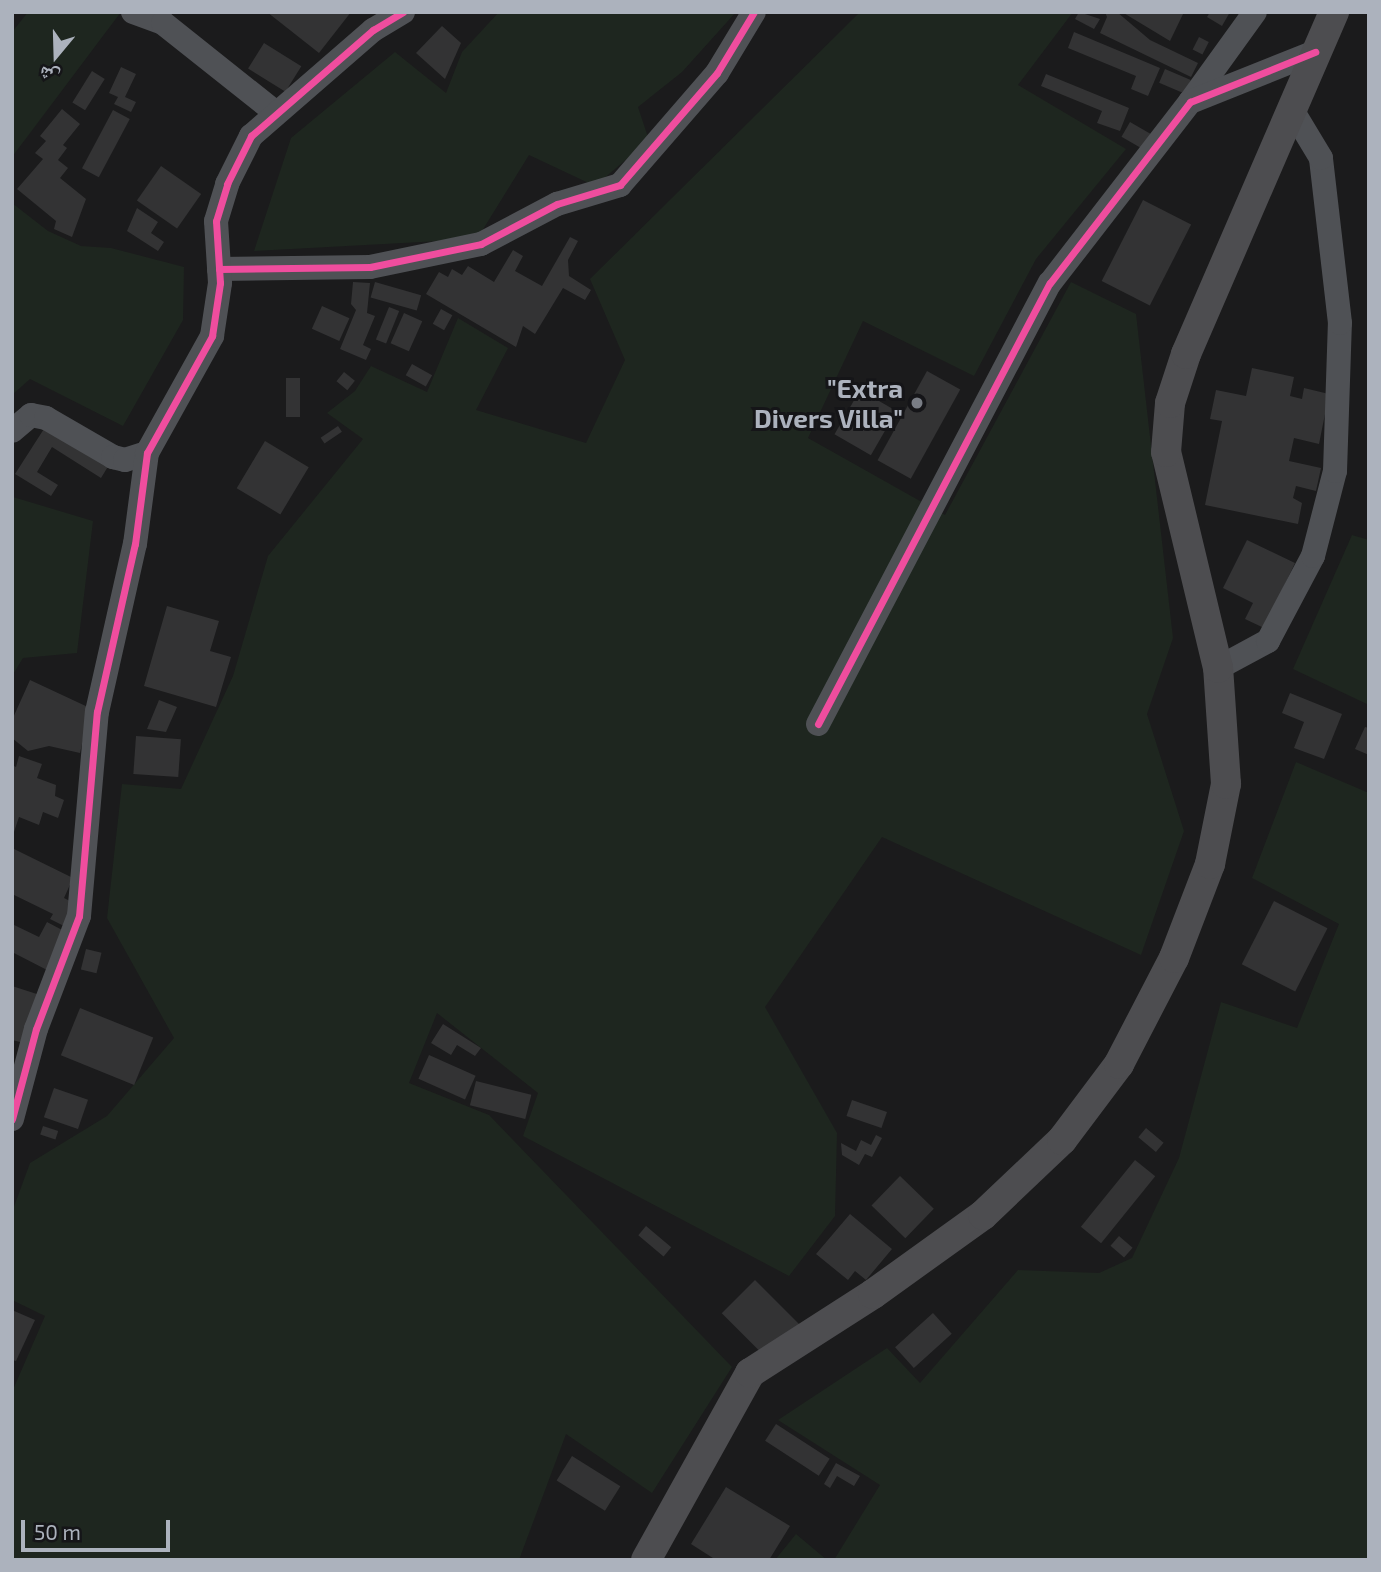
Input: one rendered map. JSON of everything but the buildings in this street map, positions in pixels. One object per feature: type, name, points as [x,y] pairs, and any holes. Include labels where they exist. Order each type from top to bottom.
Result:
[{"type":"main road","points":[[646,1560],[750,1373],[873,1294],[983,1215],[1062,1140],[1119,1064],[1174,958],[1210,864],[1226,784],[1218,668],[1166,452],[1171,403],[1186,355],[1334,12]]},
{"type":"street","points":[[133,12],[163,23],[276,113]]},
{"type":"street","points":[[12,1119],[36,1028],[79,916],[97,712],[135,544],[147,453],[212,336],[219,269],[216,221],[227,184],[251,136],[373,30],[403,12]]},
{"type":"street","points":[[219,269],[370,267],[481,244],[557,204],[620,185],[718,73],[754,12]]},
{"type":"street","points":[[818,724],[1050,283],[1190,102],[1255,12]]},
{"type":"street","points":[[1190,102],[1315,52]]},
{"type":"street","points":[[1218,668],[1268,641],[1313,556],[1335,471],[1340,324],[1321,158],[1292,110]]},
{"type":"street","points":[[12,431],[31,415],[46,418],[113,457],[125,460],[147,453]]},
{"type":"shaded area","points":[[28,12],[121,12],[12,157],[12,32]]},
{"type":"shaded area","points":[[499,12],[736,12],[682,72],[638,107],[649,140],[595,186],[529,155],[477,239],[254,251],[291,138],[395,52],[446,93],[462,52]]},
{"type":"shaded area","points":[[860,12],[1073,12],[1018,85],[1126,149],[1036,259],[974,376],[863,321],[808,438],[945,515],[1071,282],[1136,314],[1173,638],[1147,714],[1184,831],[1141,955],[882,837],[765,1007],[837,1133],[835,1216],[789,1276],[523,1136],[538,1093],[437,1013],[409,1083],[489,1115],[732,1367],[652,1493],[566,1434],[519,1560],[12,1560],[12,1392],[45,1316],[12,1300],[12,1212],[30,1163],[107,1116],[174,1038],[107,918],[122,784],[181,789],[233,676],[268,556],[363,439],[327,413],[355,391],[371,366],[427,392],[458,318],[508,348],[476,410],[586,443],[625,360],[590,279]]},
{"type":"shaded area","points":[[12,203],[48,231],[81,246],[111,248],[184,267],[183,320],[123,426],[30,379],[12,395]]},
{"type":"shaded area","points":[[13,497],[93,521],[77,653],[23,658],[12,676]]},
{"type":"shaded area","points":[[1352,535],[1369,540],[1369,705],[1293,669]]},
{"type":"shaded area","points":[[1296,762],[1369,793],[1369,1560],[834,1560],[880,1485],[778,1420],[887,1348],[920,1383],[1018,1270],[1099,1273],[1132,1258],[1179,1158],[1221,1002],[1297,1028],[1339,924],[1252,878]]},
{"type":"shaded area","points":[[796,1534],[827,1560],[775,1560]]},
{"type":"cycle path","points":[[12,1119],[36,1029],[79,916],[97,712],[135,544],[147,453],[212,336],[220,283],[216,221],[227,184],[251,136],[373,30],[403,12]]},
{"type":"cycle path","points":[[219,269],[370,267],[481,244],[557,204],[620,185],[717,73],[754,12]]},
{"type":"cycle path","points":[[818,724],[1050,283],[1190,102],[1315,52]]},
{"type":"place","name":"\"Extra Divers Villa\"","points":[[917,403]]}]
